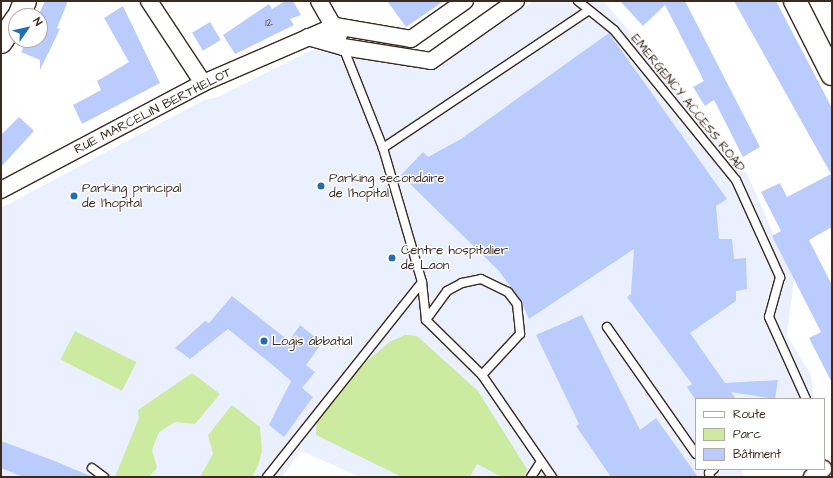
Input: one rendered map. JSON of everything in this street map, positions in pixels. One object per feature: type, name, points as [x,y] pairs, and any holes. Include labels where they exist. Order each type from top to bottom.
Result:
[{"type":"street","points":[[149,1],[203,83]]},
{"type":"street","points":[[319,1],[335,26],[343,47]]},
{"type":"street","points":[[335,26],[411,39],[465,1]]},
{"type":"street","points":[[308,37],[343,47],[431,61],[516,1]]},
{"type":"street","points":[[795,1],[832,74]]},
{"type":"street","name":"RUE MARCELIN BERTHELOT","points":[[1,190],[203,83],[335,26]]},
{"type":"street","points":[[1,42],[8,32]]},
{"type":"street","points":[[812,477],[822,470]]},
{"type":"lane","name":"EMERGENCY ACCESS ROAD","points":[[578,1],[588,11],[614,30],[736,180],[780,278],[769,317],[806,398]]},
{"type":"lane","points":[[383,148],[588,11]]},
{"type":"lane","points":[[343,47],[383,148],[422,282],[426,320],[482,375],[540,463],[552,477]]},
{"type":"lane","points":[[426,320],[447,291],[462,284],[481,279],[508,292],[519,311],[520,334],[482,375]]},
{"type":"lane","points":[[266,477],[422,282]]},
{"type":"lane","points":[[607,327],[695,453]]},
{"type":"lane","points":[[531,477],[540,463]]},
{"type":"lane","points":[[92,468],[104,477]]},
{"type":"shaded area","name":"Centre hospitalier de Laon","points":[[533,1],[604,1],[747,174],[794,280],[787,336],[811,375],[814,398],[695,398],[695,470],[741,470],[746,477],[360,477],[301,451],[282,477],[1,477],[1,208],[204,100],[218,97],[312,50],[434,70]]},
{"type":"green space","points":[[75,331],[136,362],[122,391],[60,360]]},
{"type":"green space","points":[[405,335],[417,336],[478,391],[527,469],[524,477],[502,477],[477,464],[470,477],[402,477],[316,435],[317,418],[340,390],[368,360],[391,341]]},
{"type":"green space","points":[[192,373],[220,394],[195,424],[175,422],[159,432],[152,450],[157,468],[149,477],[115,477],[139,418],[138,410]]},
{"type":"green space","points":[[232,405],[260,427],[262,451],[258,466],[252,477],[200,477],[213,454],[208,435]]},
{"type":"building","points":[[45,1],[68,1],[57,28],[60,29],[40,70],[40,60],[21,52],[23,48],[48,48],[48,8],[42,8]]},
{"type":"building","points":[[285,1],[293,1],[301,15],[290,19],[294,25],[235,54],[223,35],[269,4],[272,9]]},
{"type":"building","points":[[387,1],[444,1],[406,27]]},
{"type":"building","points":[[620,1],[685,1],[760,147],[743,157],[714,100],[705,106],[693,87],[704,81],[665,5],[643,26]]},
{"type":"building","points":[[734,1],[776,1],[832,108],[832,227],[809,240],[832,285],[832,383],[809,338],[821,332],[772,236],[781,231],[761,192],[780,183],[787,197],[831,174]]},
{"type":"building","points":[[123,6],[160,83],[82,124],[73,105],[101,90],[97,81],[129,62],[104,18]]},
{"type":"building","points":[[210,22],[221,40],[203,51],[192,33]]},
{"type":"building","points":[[609,33],[727,199],[716,206],[719,239],[732,239],[734,259],[746,258],[747,289],[736,291],[736,301],[690,333],[725,383],[778,380],[775,398],[731,392],[735,398],[695,399],[687,387],[692,384],[627,297],[631,294],[634,249],[529,319],[521,301],[499,271],[401,175],[423,152],[428,157],[461,139]]},
{"type":"building","points":[[19,117],[34,131],[1,167],[1,135]]},
{"type":"building","points":[[232,296],[289,341],[300,325],[322,343],[306,365],[315,372],[302,388],[313,397],[284,437],[269,425],[291,381],[275,367],[228,329],[190,359],[175,348],[205,321],[209,323]]},
{"type":"building","points":[[582,315],[640,430],[656,418],[698,477],[611,477],[576,426],[579,424],[536,335]]},
{"type":"building","points":[[1,441],[93,477],[23,477],[1,468]]},
{"type":"place","name":"Parking secondaire de l'hopital","points":[[321,186]]},
{"type":"place","name":"Parking principal de l'hopital","points":[[74,196]]},
{"type":"place","name":"Centre hospitalier de Laon","points":[[392,258]]},
{"type":"place","name":"Logis abbatial","points":[[264,341]]}]
